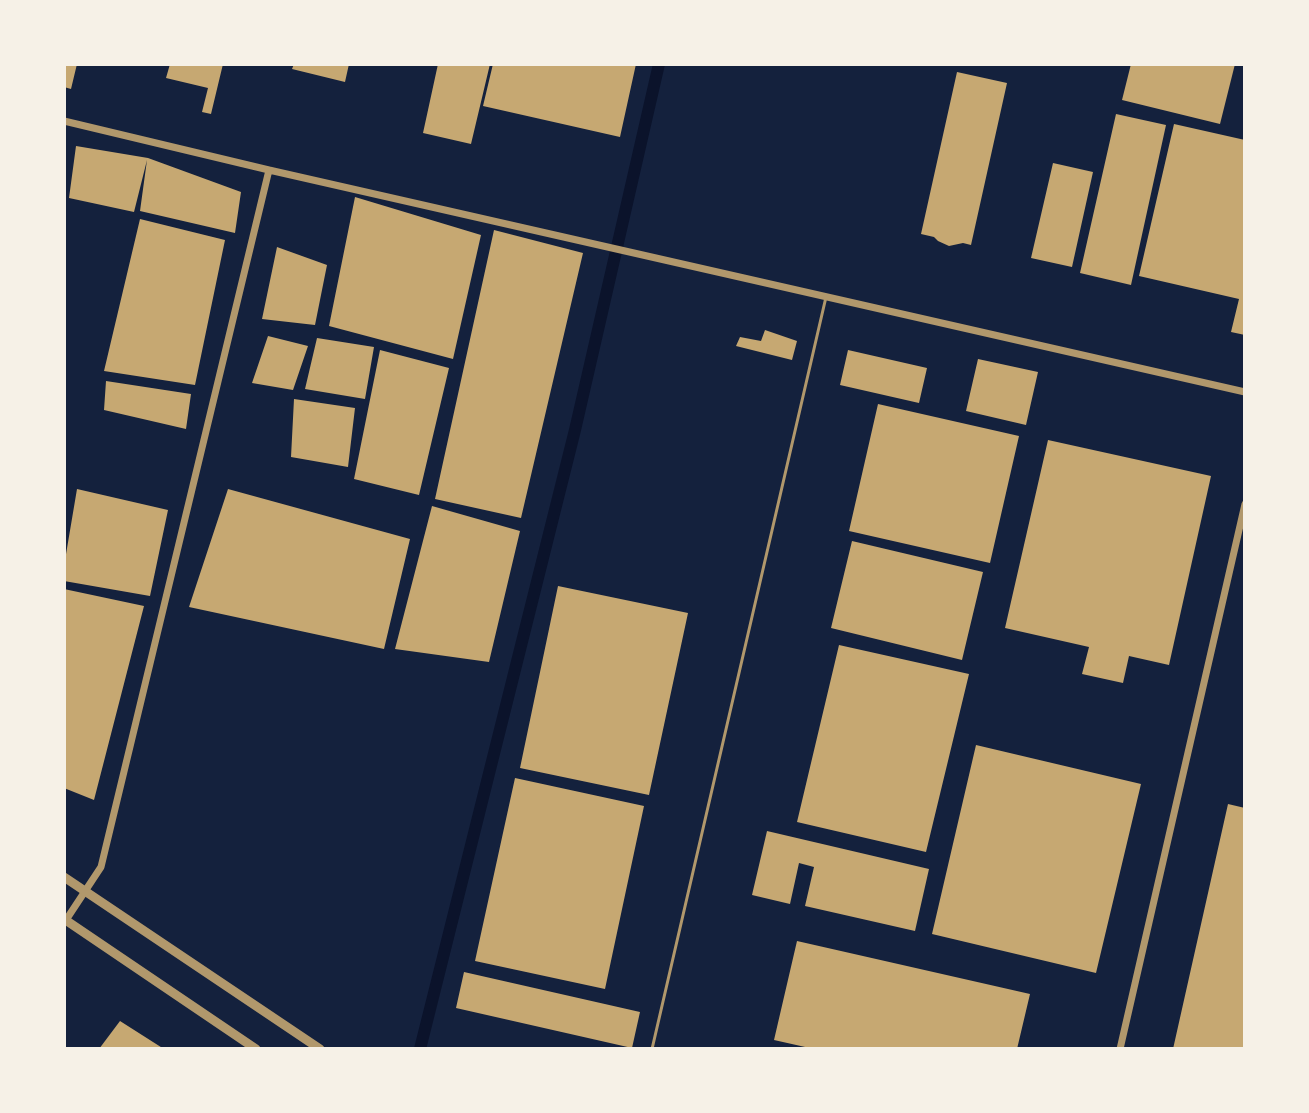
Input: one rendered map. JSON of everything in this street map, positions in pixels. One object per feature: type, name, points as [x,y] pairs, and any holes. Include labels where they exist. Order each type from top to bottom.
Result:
[{"type":"street","points":[[64,121],[1245,392]]},
{"type":"street","points":[[256,1049],[65,919],[101,867],[269,170]]},
{"type":"street","points":[[1120,1049],[1245,504]]},
{"type":"street","points":[[64,877],[320,1049]]},
{"type":"lane","points":[[652,1049],[826,297]]},
{"type":"building","points":[[64,64],[77,64],[71,89],[64,87]]},
{"type":"building","points":[[170,64],[223,64],[211,114],[202,112],[208,88],[166,78]]},
{"type":"building","points":[[294,64],[349,64],[345,82],[292,69]]},
{"type":"building","points":[[438,64],[490,64],[471,144],[423,133]]},
{"type":"building","points":[[493,64],[636,64],[620,137],[483,106]]},
{"type":"building","points":[[1131,64],[1235,64],[1220,124],[1122,100]]},
{"type":"building","points":[[957,72],[1007,83],[971,245],[949,246],[921,234]]},
{"type":"building","points":[[1116,114],[1166,125],[1131,285],[1080,273]]},
{"type":"building","points":[[1174,124],[1245,140],[1245,335],[1231,332],[1239,299],[1139,276]]},
{"type":"building","points":[[76,146],[148,158],[241,192],[235,233],[140,211],[147,160],[134,212],[69,198]]},
{"type":"building","points":[[1053,163],[1093,172],[1072,267],[1031,258]]},
{"type":"building","points":[[355,197],[481,235],[453,359],[329,326]]},
{"type":"building","points":[[140,219],[225,240],[195,385],[104,371]]},
{"type":"building","points":[[494,230],[583,253],[521,518],[435,499]]},
{"type":"building","points":[[277,247],[327,265],[315,325],[262,319]]},
{"type":"building","points":[[765,330],[797,341],[792,360],[736,346],[740,337],[761,341]]},
{"type":"building","points":[[268,336],[308,346],[293,390],[252,383]]},
{"type":"building","points":[[317,338],[374,347],[365,399],[305,389]]},
{"type":"building","points":[[380,350],[449,368],[419,495],[354,479]]},
{"type":"building","points":[[848,350],[927,368],[919,403],[840,385]]},
{"type":"building","points":[[978,359],[1038,372],[1026,425],[966,411]]},
{"type":"building","points":[[106,381],[191,394],[186,429],[104,410]]},
{"type":"building","points":[[294,399],[355,408],[348,467],[291,457]]},
{"type":"building","points":[[878,404],[1019,436],[990,563],[849,531]]},
{"type":"building","points":[[1048,440],[1211,476],[1169,665],[1129,656],[1123,683],[1082,674],[1089,647],[1005,628]]},
{"type":"building","points":[[77,489],[168,510],[150,596],[64,581]]},
{"type":"building","points":[[228,489],[410,539],[384,649],[189,607]]},
{"type":"building","points":[[432,506],[520,531],[489,662],[395,649]]},
{"type":"building","points":[[852,541],[983,572],[962,660],[831,628]]},
{"type":"building","points":[[558,586],[688,613],[649,795],[520,768]]},
{"type":"building","points":[[64,589],[144,606],[94,800],[64,788]]},
{"type":"building","points":[[839,645],[969,674],[926,852],[797,822]]},
{"type":"building","points":[[976,745],[1141,784],[1096,973],[932,934]]},
{"type":"building","points":[[515,778],[644,806],[605,989],[475,961]]},
{"type":"building","points":[[1228,804],[1245,808],[1245,1049],[1173,1049]]},
{"type":"building","points":[[767,831],[929,869],[915,931],[805,906],[814,867],[799,863],[790,904],[752,895]]},
{"type":"building","points":[[797,941],[1030,994],[1017,1049],[814,1049],[774,1040]]},
{"type":"building","points":[[464,972],[640,1012],[632,1048],[456,1008]]},
{"type":"building","points":[[120,1021],[164,1049],[99,1049]]},
{"type":"waterway","points":[[420,1049],[575,430],[659,64]]}]
